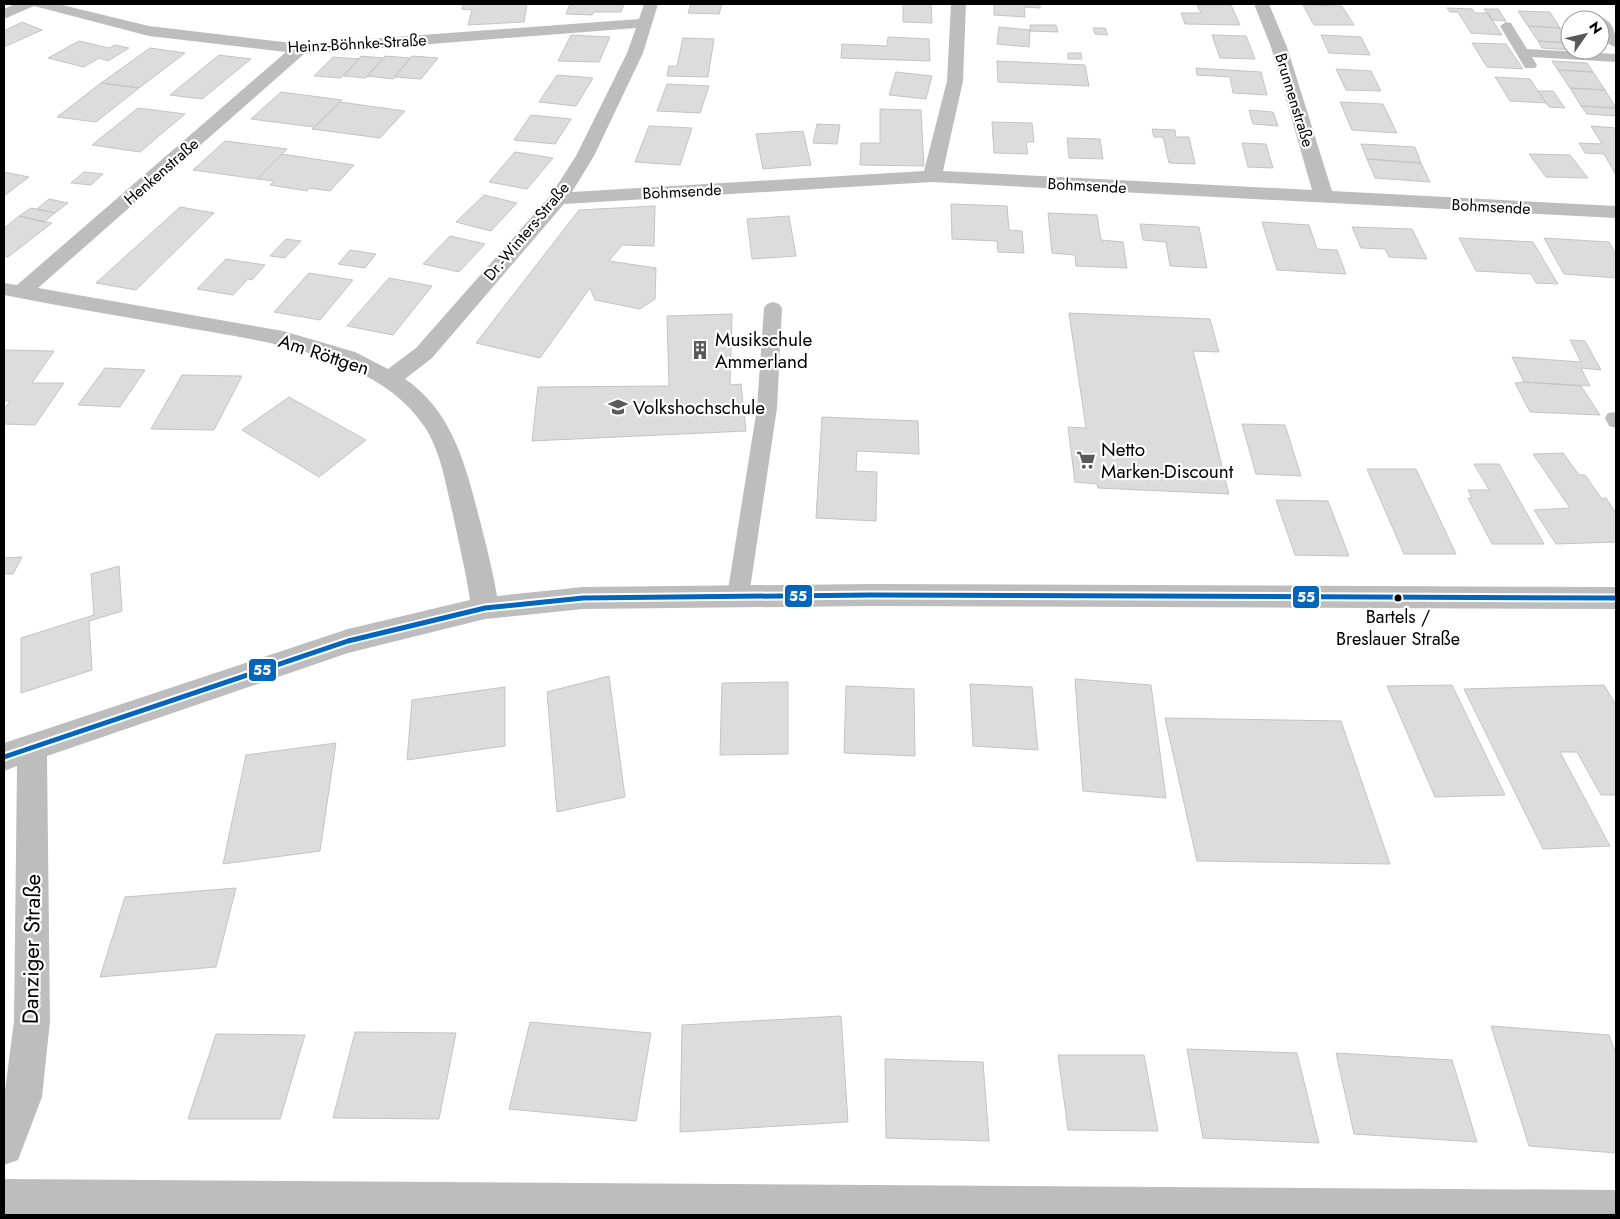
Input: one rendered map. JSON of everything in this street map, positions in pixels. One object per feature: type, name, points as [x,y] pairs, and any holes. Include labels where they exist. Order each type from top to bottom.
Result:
[{"type":"street","points":[[4,14],[28,4]]},
{"type":"street","name":"Heinz-Böhnke-Straße","points":[[41,4],[149,31],[300,49],[646,23]]},
{"type":"street","name":"Dr.-Winters-Straße","points":[[390,379],[424,353],[558,199],[585,156],[634,53],[646,23],[651,4]]},
{"type":"street","points":[[932,176],[955,81],[959,4]]},
{"type":"street","name":"Brunnenstraße","points":[[1262,4],[1279,47],[1324,197]]},
{"type":"street","name":"Henkenstraße","points":[[12,291],[300,49]]},
{"type":"street","name":"Bohmsende","points":[[558,199],[932,176],[1616,212]]},
{"type":"street","name":"Am Röttgen","points":[[12,291],[283,338],[347,357],[390,379],[405,390],[431,418],[441,434],[456,475],[481,580],[485,608]]},
{"type":"street","points":[[18,752],[348,641],[485,608],[583,598],[738,596],[1616,598]]},
{"type":"street","name":"Danziger Straße","points":[[4,1146],[23,1097],[32,1021],[18,752]]},
{"type":"street","points":[[4,1199],[1616,1210]]},
{"type":"lane","points":[[1506,26],[1533,69]]},
{"type":"lane","points":[[1523,53],[1616,58]]},
{"type":"lane","points":[[738,596],[767,408],[773,308]]},
{"type":"building","points":[[463,4],[527,4],[524,22],[468,25],[472,10],[462,9]]},
{"type":"building","points":[[570,4],[624,4],[621,12],[594,12],[592,15],[566,14]]},
{"type":"building","points":[[691,4],[722,4],[719,14],[688,13]]},
{"type":"building","points":[[903,4],[931,4],[932,23],[903,22]]},
{"type":"building","points":[[994,4],[1040,4],[1040,8],[1024,7],[1025,17],[994,15]]},
{"type":"building","points":[[1197,5],[1231,5],[1240,25],[1185,24],[1181,13],[1201,13]]},
{"type":"building","points":[[1303,5],[1342,6],[1354,25],[1314,25]]},
{"type":"building","points":[[1447,8],[1472,9],[1475,13],[1488,13],[1502,35],[1471,33],[1458,12],[1450,12]]},
{"type":"building","points":[[1484,9],[1498,9],[1506,21],[1492,20]]},
{"type":"building","points":[[1518,11],[1550,12],[1560,28],[1528,26]]},
{"type":"building","points":[[22,22],[42,30],[4,47],[4,31]]},
{"type":"building","points":[[1030,25],[1056,25],[1058,32],[1030,31]]},
{"type":"building","points":[[1528,26],[1560,28],[1560,42],[1538,41]]},
{"type":"building","points":[[999,27],[1030,30],[1029,47],[997,44]]},
{"type":"building","points":[[1093,28],[1105,28],[1108,35],[1095,34]]},
{"type":"building","points":[[571,35],[610,37],[599,62],[558,61]]},
{"type":"building","points":[[1212,35],[1246,36],[1255,59],[1220,58]]},
{"type":"building","points":[[1321,35],[1361,37],[1370,55],[1329,53]]},
{"type":"building","points":[[888,37],[929,39],[930,61],[841,58],[842,44],[887,46]]},
{"type":"building","points":[[683,38],[714,39],[708,77],[667,76],[669,66],[677,66]]},
{"type":"building","points":[[79,41],[109,48],[115,45],[129,48],[108,61],[99,58],[84,67],[48,58]]},
{"type":"building","points":[[1538,41],[1560,42],[1560,49],[1542,48]]},
{"type":"building","points":[[1472,43],[1506,44],[1523,69],[1487,67]]},
{"type":"building","points":[[150,48],[185,53],[139,88],[101,83]]},
{"type":"building","points":[[1068,53],[1081,53],[1082,59],[1068,59]]},
{"type":"building","points":[[219,55],[251,59],[202,99],[170,95]]},
{"type":"building","points":[[361,56],[383,58],[366,78],[344,76]]},
{"type":"building","points":[[385,56],[410,58],[393,79],[367,76]]},
{"type":"building","points":[[412,56],[438,58],[421,79],[395,77]]},
{"type":"building","points":[[333,57],[359,59],[341,78],[314,76]]},
{"type":"building","points":[[997,61],[1085,65],[1089,86],[998,82]]},
{"type":"building","points":[[1552,61],[1587,63],[1593,72],[1558,70]]},
{"type":"building","points":[[1196,68],[1261,72],[1267,95],[1233,93],[1230,77],[1197,75]]},
{"type":"building","points":[[1336,69],[1371,71],[1381,91],[1346,90]]},
{"type":"building","points":[[1558,70],[1593,72],[1605,90],[1570,88]]},
{"type":"building","points":[[896,72],[932,76],[926,99],[889,95]]},
{"type":"building","points":[[557,75],[593,78],[576,106],[539,102]]},
{"type":"building","points":[[1495,77],[1530,79],[1546,103],[1510,101]]},
{"type":"building","points":[[101,83],[139,88],[96,122],[57,117]]},
{"type":"building","points":[[667,84],[709,86],[700,113],[657,111]]},
{"type":"building","points":[[1570,88],[1605,90],[1616,108],[1581,106]]},
{"type":"building","points":[[1538,91],[1553,91],[1565,108],[1549,107]]},
{"type":"building","points":[[281,92],[342,100],[314,127],[251,119]]},
{"type":"building","points":[[340,102],[405,111],[380,138],[312,129]]},
{"type":"building","points":[[1340,102],[1383,104],[1397,133],[1352,130]]},
{"type":"building","points":[[1581,106],[1616,108],[1616,116],[1587,114]]},
{"type":"building","points":[[138,108],[185,114],[140,152],[92,145]]},
{"type":"building","points":[[880,109],[921,110],[924,166],[860,165],[861,143],[880,143]]},
{"type":"building","points":[[1249,110],[1273,112],[1278,126],[1253,124]]},
{"type":"building","points":[[531,115],[571,119],[555,144],[514,140]]},
{"type":"building","points":[[992,122],[1032,123],[1034,142],[1026,142],[1028,154],[994,153]]},
{"type":"building","points":[[817,124],[840,125],[837,144],[813,143]]},
{"type":"building","points":[[649,126],[692,128],[680,165],[635,162]]},
{"type":"building","points":[[1591,126],[1616,128],[1616,175],[1604,154],[1585,153],[1579,143],[1602,144]]},
{"type":"building","points":[[1152,129],[1175,130],[1176,137],[1189,137],[1195,164],[1169,163],[1163,137],[1154,137]]},
{"type":"building","points":[[803,131],[811,165],[763,169],[756,134]]},
{"type":"building","points":[[1067,138],[1100,139],[1103,159],[1069,158]]},
{"type":"building","points":[[225,141],[287,149],[257,179],[193,170]]},
{"type":"building","points":[[1242,143],[1266,144],[1273,168],[1248,167]]},
{"type":"building","points":[[1361,144],[1415,147],[1421,163],[1367,159]]},
{"type":"building","points":[[515,152],[553,158],[527,189],[489,182]]},
{"type":"building","points":[[282,154],[354,165],[330,191],[309,188],[307,191],[270,185],[274,181],[257,179]]},
{"type":"building","points":[[1529,154],[1570,155],[1588,178],[1546,177]]},
{"type":"building","points":[[1367,159],[1421,163],[1430,182],[1375,178]]},
{"type":"building","points":[[4,172],[29,177],[4,196]]},
{"type":"building","points":[[84,172],[103,174],[91,185],[71,183]]},
{"type":"building","points":[[484,195],[517,203],[491,231],[456,222]]},
{"type":"building","points":[[49,199],[68,203],[55,213],[37,209]]},
{"type":"building","points":[[951,204],[1007,206],[1009,230],[1022,231],[1024,253],[998,252],[997,241],[952,239]]},
{"type":"building","points":[[655,206],[654,246],[622,245],[609,261],[656,268],[655,299],[640,309],[595,300],[590,288],[540,358],[476,343],[579,210]]},
{"type":"building","points":[[180,207],[214,213],[136,290],[96,283]]},
{"type":"building","points":[[31,208],[55,213],[44,222],[19,216]]},
{"type":"building","points":[[1048,213],[1097,215],[1101,240],[1123,242],[1127,268],[1076,266],[1075,255],[1052,253]]},
{"type":"building","points":[[19,216],[52,223],[8,257],[4,256],[4,228]]},
{"type":"building","points":[[789,216],[796,256],[752,259],[747,219]]},
{"type":"building","points":[[1262,222],[1309,225],[1317,249],[1337,250],[1346,274],[1277,270]]},
{"type":"building","points":[[1140,224],[1199,227],[1207,268],[1170,266],[1166,242],[1143,240]]},
{"type":"building","points":[[1352,227],[1412,229],[1427,259],[1389,257],[1385,249],[1361,248]]},
{"type":"building","points":[[450,236],[485,244],[459,272],[423,264]]},
{"type":"building","points":[[1459,238],[1533,242],[1558,284],[1536,283],[1531,274],[1476,271]]},
{"type":"building","points":[[1544,238],[1609,242],[1616,254],[1616,278],[1564,274]]},
{"type":"building","points":[[286,239],[301,241],[285,258],[270,256]]},
{"type":"building","points":[[350,250],[376,254],[365,268],[338,264]]},
{"type":"building","points":[[226,259],[265,265],[252,280],[248,279],[233,295],[197,289]]},
{"type":"building","points":[[309,273],[353,280],[320,320],[274,312]]},
{"type":"building","points":[[389,278],[432,286],[393,335],[347,326]]},
{"type":"building","points":[[1069,313],[1210,319],[1219,352],[1193,351],[1229,494],[1098,488],[1097,484],[1075,482],[1068,427],[1086,428]]},
{"type":"building","name":"Musikschule Ammerland","points":[[732,314],[730,385],[741,384],[746,431],[532,441],[538,387],[669,386],[667,316]]},
{"type":"building","points":[[1570,340],[1585,341],[1601,370],[1581,368],[1590,386],[1524,382],[1512,357],[1581,362]]},
{"type":"building","points":[[4,350],[54,351],[32,383],[64,383],[35,425],[4,424],[4,410],[10,401],[4,401]]},
{"type":"building","points":[[105,368],[145,370],[120,407],[78,405]]},
{"type":"building","points":[[182,375],[242,376],[214,430],[151,429]]},
{"type":"building","points":[[1515,383],[1581,386],[1600,415],[1530,412]]},
{"type":"building","points":[[289,397],[366,440],[319,477],[242,430]]},
{"type":"building","points":[[822,417],[918,421],[919,454],[857,451],[856,471],[877,472],[876,521],[816,518]]},
{"type":"building","points":[[1242,424],[1285,425],[1301,476],[1256,474]]},
{"type":"building","points":[[1563,453],[1579,475],[1585,475],[1602,499],[1606,498],[1616,513],[1616,542],[1556,544],[1534,510],[1570,508],[1533,454]]},
{"type":"building","points":[[1474,464],[1499,464],[1544,544],[1492,544],[1468,498],[1472,498],[1468,490],[1489,490]]},
{"type":"building","points":[[1367,469],[1416,469],[1456,554],[1404,554]]},
{"type":"building","points":[[1276,500],[1328,501],[1349,556],[1295,555]]},
{"type":"building","points":[[22,557],[13,574],[4,574],[4,558]]},
{"type":"building","points":[[119,566],[122,611],[89,621],[92,670],[21,693],[21,638],[94,615],[91,574]]},
{"type":"building","points":[[609,676],[625,797],[557,812],[547,692]]},
{"type":"building","points":[[1075,679],[1151,685],[1166,798],[1083,791]]},
{"type":"building","points":[[788,682],[788,754],[720,755],[722,683]]},
{"type":"building","points":[[970,684],[1032,687],[1038,750],[973,746]]},
{"type":"building","points":[[1452,685],[1505,795],[1435,797],[1387,686]]},
{"type":"building","points":[[1604,685],[1616,705],[1616,795],[1601,795],[1577,752],[1560,752],[1610,846],[1543,849],[1464,689]]},
{"type":"building","points":[[846,686],[914,689],[915,756],[844,753]]},
{"type":"building","points":[[505,687],[505,746],[407,760],[412,700]]},
{"type":"building","points":[[1165,718],[1341,721],[1390,864],[1197,861]]},
{"type":"building","points":[[336,743],[320,851],[223,864],[246,755]]},
{"type":"building","points":[[236,888],[216,967],[100,977],[125,897]]},
{"type":"building","points":[[841,1016],[848,1122],[680,1132],[682,1025]]},
{"type":"building","points":[[530,1022],[651,1033],[636,1121],[509,1109]]},
{"type":"building","points":[[1491,1026],[1609,1035],[1616,1054],[1616,1153],[1529,1146]]},
{"type":"building","points":[[355,1032],[456,1033],[439,1119],[333,1118]]},
{"type":"building","points":[[216,1034],[305,1035],[280,1119],[188,1119]]},
{"type":"building","points":[[1187,1049],[1297,1053],[1319,1143],[1203,1138]]},
{"type":"building","points":[[1336,1053],[1452,1060],[1477,1142],[1354,1134]]},
{"type":"building","points":[[1058,1055],[1144,1055],[1158,1131],[1068,1130]]},
{"type":"building","points":[[885,1059],[983,1062],[989,1141],[886,1138]]},
{"type":"transit line","name":"55","points":[[4,757],[348,641],[485,608],[583,598],[870,595],[1616,598]]},
{"type":"place","name":"Musikschule Ammerland","points":[[700,350]]},
{"type":"place","name":"Volkshochschule","points":[[618,407]]},
{"type":"place","name":"Netto Marken-Discount","points":[[1086,460]]},
{"type":"place","name":"Bartels / Breslauer Straße","points":[[1398,598]]}]
